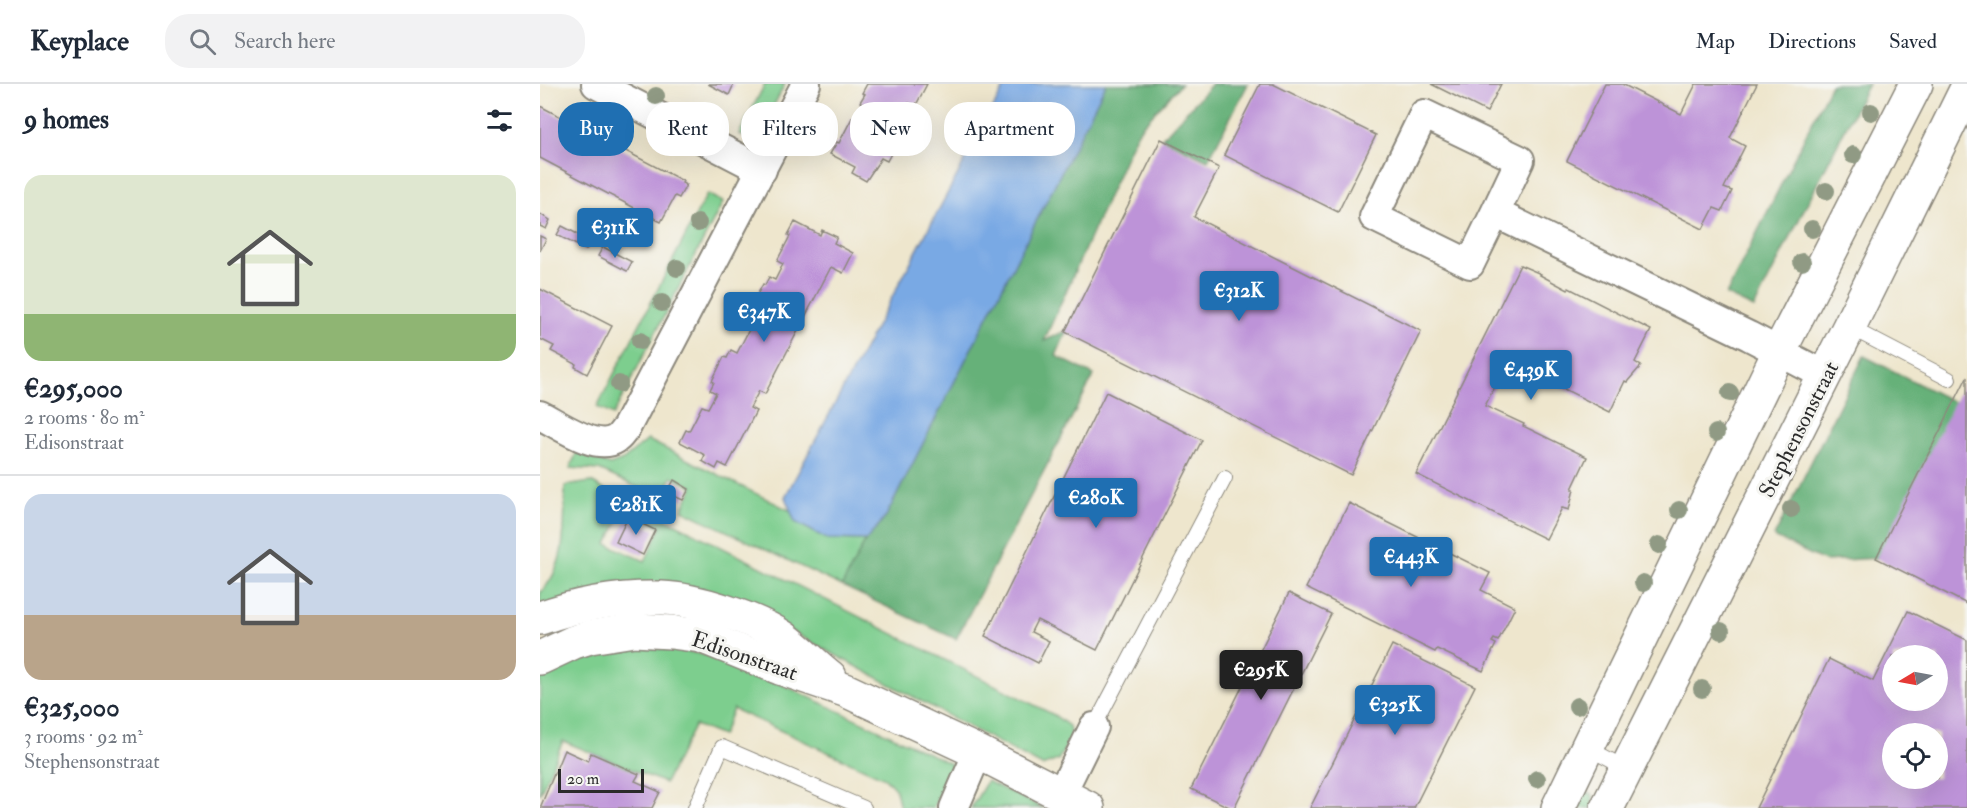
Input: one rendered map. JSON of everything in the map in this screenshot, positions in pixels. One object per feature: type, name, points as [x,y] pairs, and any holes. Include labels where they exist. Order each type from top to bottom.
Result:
[{"type":"street","points":[[596,84],[762,170]]},
{"type":"street","points":[[540,415],[586,440],[605,442],[616,439],[626,428],[806,84]]},
{"type":"street","points":[[1558,808],[1779,352],[1916,84]]},
{"type":"street","name":"Stephensonstraat","points":[[1607,808],[1850,327],[1967,88]]},
{"type":"street","points":[[1424,114],[1520,160],[1495,213],[1470,264],[1374,218],[1424,114]]},
{"type":"street","points":[[1495,213],[1749,336],[1824,375]]},
{"type":"street","name":"Edisonstraat","points":[[540,618],[562,609],[619,600],[664,598],[716,608],[745,619],[783,638],[845,690]]},
{"type":"street","name":"Edisonstraat","points":[[540,658],[590,637],[634,630],[701,636],[780,668],[845,690],[978,752],[1074,801],[1094,727]]},
{"type":"street","points":[[954,808],[978,752]]},
{"type":"lane","points":[[1850,327],[1949,379]]},
{"type":"lane","points":[[1094,727],[1225,478]]},
{"type":"lane","points":[[695,808],[722,747],[864,808]]},
{"type":"lane","points":[[1588,748],[1627,769]]},
{"type":"green space","points":[[765,84],[785,84],[776,102],[756,102]]},
{"type":"green space","points":[[1106,84],[1181,84],[1141,127],[1132,143],[1044,341],[1067,330],[1056,356],[1094,375],[956,639],[842,586],[866,540],[885,518],[1069,156],[1075,156],[1075,145]]},
{"type":"green space","points":[[1212,84],[1248,84],[1208,160],[1162,138]]},
{"type":"green space","points":[[1831,84],[1868,84],[1754,308],[1726,295]]},
{"type":"green space","points":[[707,194],[723,202],[613,415],[597,407]]},
{"type":"green space","points":[[1864,356],[1956,403],[1879,558],[1824,561],[1774,537]]},
{"type":"green space","points":[[648,440],[791,511],[795,522],[827,539],[866,540],[842,586],[682,510],[693,487],[672,477],[661,498],[599,470],[570,468],[577,452],[610,465],[623,460]]},
{"type":"green space","points":[[591,482],[628,503],[607,544],[645,561],[661,527],[633,513],[638,505],[1054,715],[1069,726],[1071,738],[1058,760],[1042,766],[785,628],[723,602],[540,611],[540,593],[556,570],[563,543],[565,486]]},
{"type":"green space","points":[[629,647],[676,649],[730,660],[954,765],[933,808],[900,808],[896,790],[885,778],[733,709],[722,736],[695,725],[665,783],[563,741],[540,794],[540,671],[584,655]]},
{"type":"green space","points":[[987,781],[1043,808],[971,808]]},
{"type":"green space","points":[[1580,789],[1593,795],[1592,808],[1570,808]]},
{"type":"water","points":[[1006,84],[1106,84],[1075,145],[1075,102],[996,102]]},
{"type":"water","points":[[967,156],[1069,156],[885,518],[866,540],[827,539],[795,522],[785,497]]},
{"type":"building","points":[[708,84],[734,84],[729,95]]},
{"type":"building","points":[[867,84],[927,84],[918,102],[860,102],[865,94],[862,93]]},
{"type":"building","points":[[1260,84],[1273,84],[1376,135],[1338,212],[1224,155]]},
{"type":"building","points":[[1431,84],[1501,84],[1487,112]]},
{"type":"building","points":[[1605,84],[1622,84],[1681,114],[1696,84],[1757,84],[1730,138],[1745,146],[1724,188],[1732,191],[1722,211],[1714,208],[1703,229],[1567,161]]},
{"type":"building","points":[[540,106],[558,115],[558,156],[634,155],[683,181],[682,183],[686,185],[679,198],[675,196],[661,222],[540,158]]},
{"type":"building","points":[[850,122],[850,156],[890,156],[887,161],[881,158],[866,181],[852,173],[855,167],[834,156],[838,156],[839,143]]},
{"type":"building","points":[[1161,139],[1219,168],[1194,217],[1421,331],[1351,475],[1065,332]]},
{"type":"building","points":[[540,214],[550,220],[546,229],[540,226]]},
{"type":"building","points":[[795,222],[820,235],[822,230],[837,237],[834,243],[853,253],[843,273],[831,267],[765,394],[759,391],[750,408],[756,411],[727,467],[719,463],[716,469],[702,461],[705,455],[680,442],[686,430],[689,431],[702,406],[708,408],[716,393],[710,390],[714,382],[712,381],[724,357],[727,358],[731,350],[737,353],[754,320],[748,317],[753,309],[750,308],[769,277],[775,280],[783,264],[777,261]]},
{"type":"building","points":[[562,226],[591,241],[586,250],[557,235]]},
{"type":"building","points":[[540,236],[546,239],[540,251]]},
{"type":"building","points":[[603,247],[632,262],[627,271],[598,256]]},
{"type":"building","points":[[1520,265],[1651,330],[1635,362],[1641,366],[1627,382],[1625,381],[1610,412],[1546,380],[1545,382],[1508,361],[1485,406],[1587,457],[1572,489],[1574,489],[1569,510],[1562,508],[1546,539],[1416,474]]},
{"type":"building","points":[[540,289],[612,326],[587,374],[575,367],[576,364],[551,351],[554,346],[540,339]]},
{"type":"building","points":[[1967,377],[1967,604],[1876,558]]},
{"type":"building","points":[[1106,392],[1202,440],[1097,650],[1037,620],[1031,632],[1049,641],[1038,663],[985,636]]},
{"type":"building","points":[[674,480],[689,489],[683,500],[667,493]]},
{"type":"building","points":[[1349,503],[1490,573],[1481,590],[1515,607],[1498,641],[1494,639],[1492,642],[1496,644],[1483,671],[1437,649],[1435,652],[1306,588]]},
{"type":"building","points":[[628,517],[655,530],[643,555],[616,542]]},
{"type":"building","points":[[1289,593],[1331,614],[1234,808],[1231,808],[1191,789]]},
{"type":"building","points":[[1908,611],[1967,640],[1967,808],[1756,808],[1829,659],[1873,681],[1882,663],[1882,711],[1948,711],[1948,645],[1891,645]]},
{"type":"building","points":[[1392,645],[1475,686],[1414,808],[1310,808]]},
{"type":"building","points":[[564,750],[588,761],[591,753],[639,774],[635,781],[660,792],[652,808],[540,808]]}]
